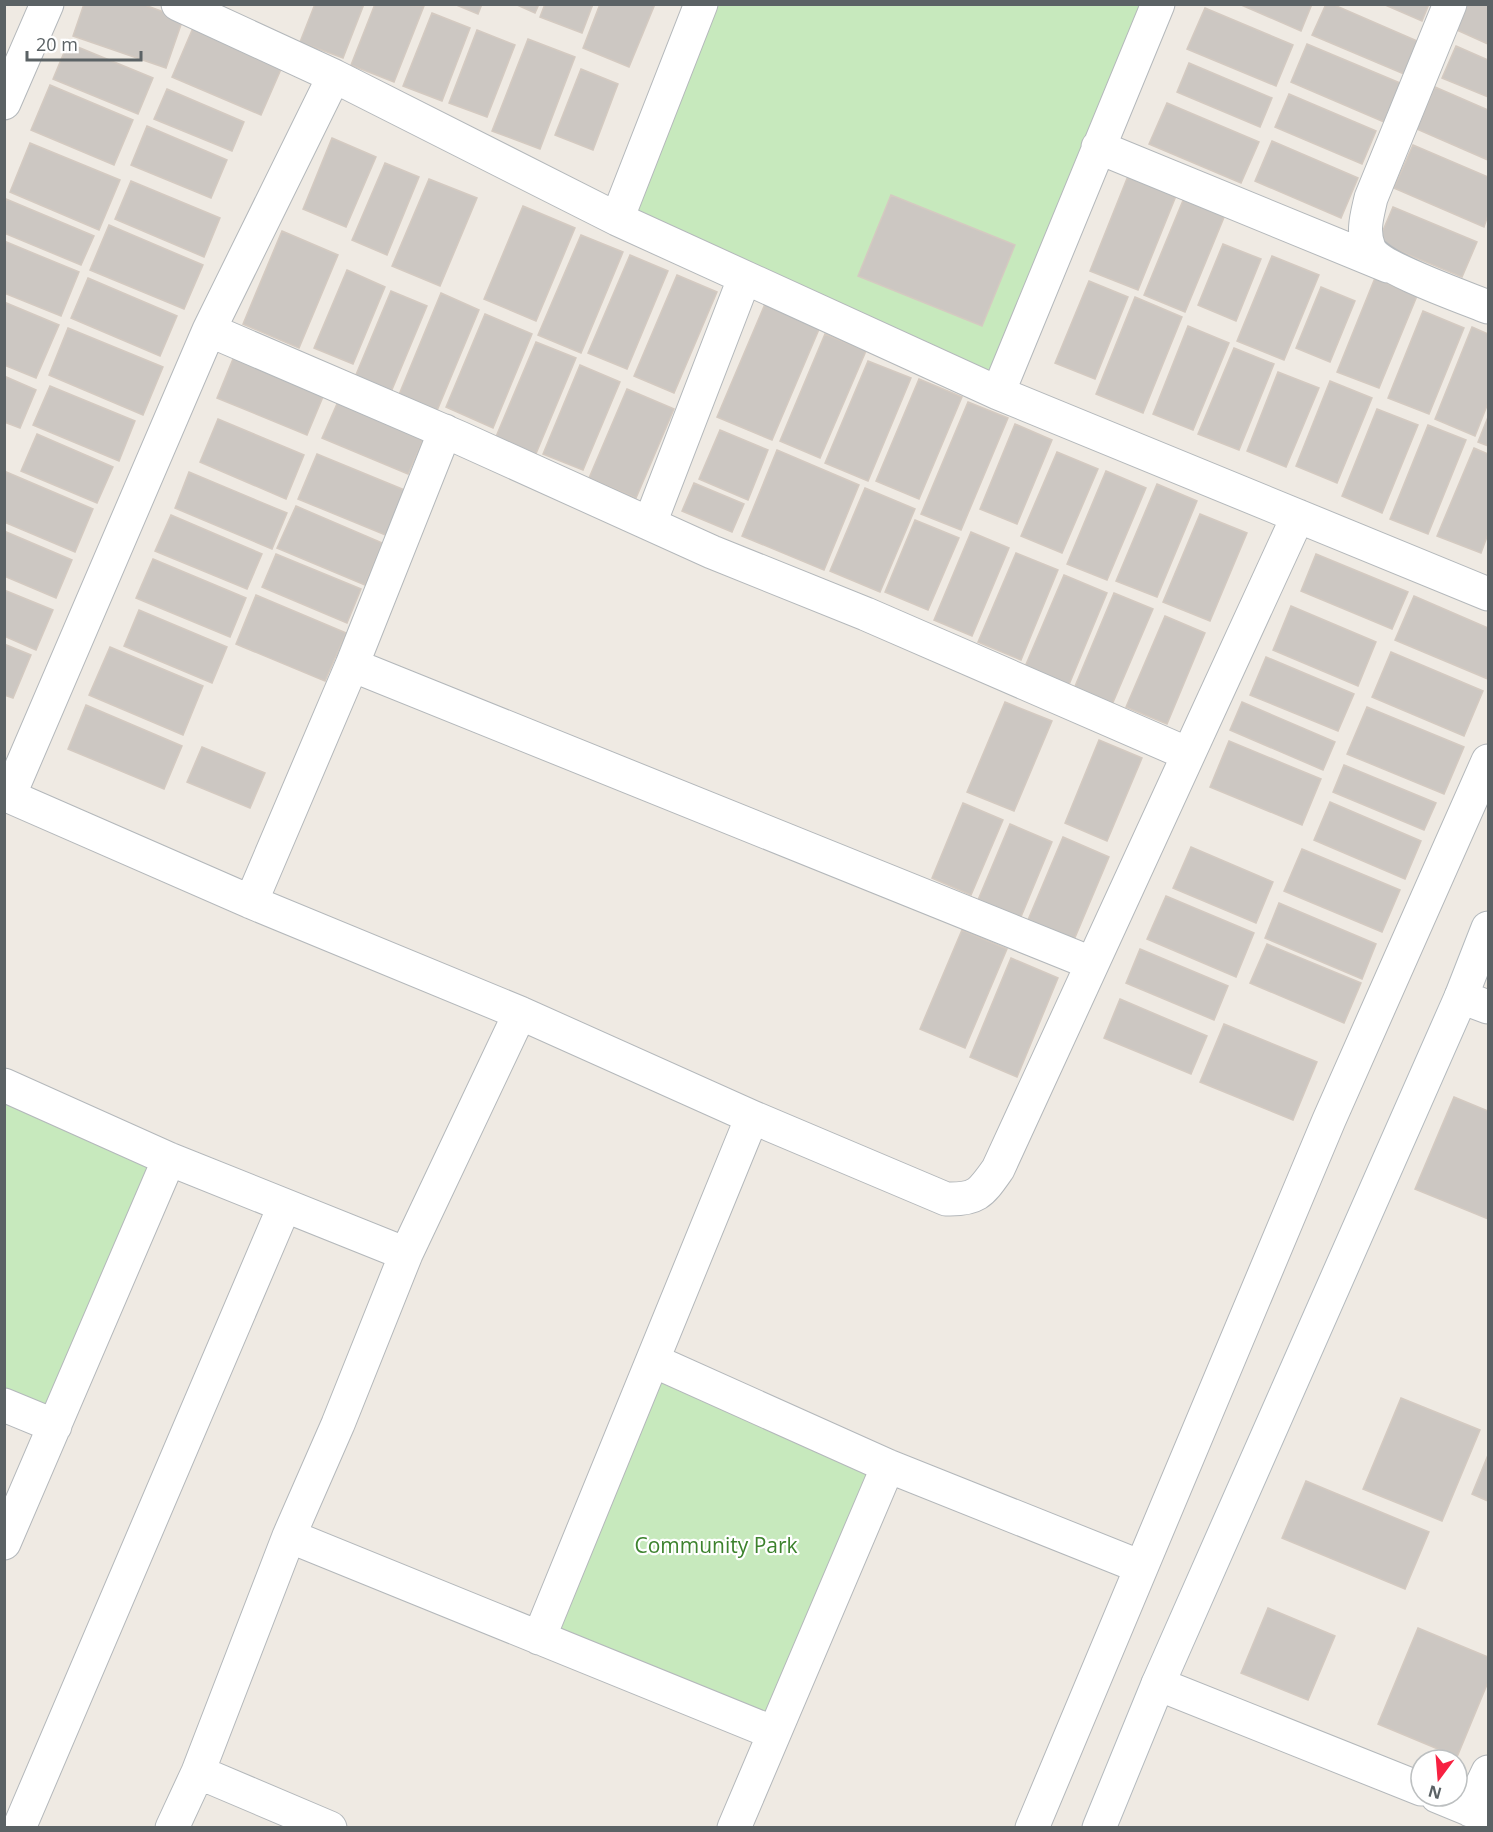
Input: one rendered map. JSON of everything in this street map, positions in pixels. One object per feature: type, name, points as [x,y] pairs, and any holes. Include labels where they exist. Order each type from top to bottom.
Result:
[{"type":"street","points":[[4,103],[47,4]]},
{"type":"street","points":[[178,4],[334,76],[617,219],[744,279],[998,393],[1488,594]]},
{"type":"street","points":[[617,219],[701,4]]},
{"type":"street","points":[[998,393],[1158,4]]},
{"type":"street","points":[[1388,266],[1370,251],[1364,229],[1371,198],[1450,4]]},
{"type":"street","points":[[334,76],[209,330],[7,795],[251,902],[520,1013],[752,1117],[946,1199],[967,1199],[982,1191],[998,1169],[1298,516]]},
{"type":"street","points":[[1098,147],[1488,307]]},
{"type":"street","points":[[650,523],[744,279]]},
{"type":"street","points":[[209,330],[445,431],[650,523],[1188,754]]},
{"type":"street","points":[[251,902],[352,665],[445,431]]},
{"type":"street","points":[[352,665],[1091,963]]},
{"type":"street","points":[[1032,1827],[1329,1120],[1488,761]]},
{"type":"street","points":[[1100,1827],[1158,1684],[1475,1002],[1488,928]]},
{"type":"street","points":[[172,1827],[198,1772],[289,1536],[338,1424],[406,1254],[520,1013]]},
{"type":"street","points":[[4,1085],[169,1159],[406,1254]]},
{"type":"street","points":[[539,1638],[752,1117]]},
{"type":"street","points":[[4,1544],[169,1159]]},
{"type":"street","points":[[19,1827],[284,1206]]},
{"type":"street","points":[[654,1361],[888,1466],[1141,1567]]},
{"type":"street","points":[[4,1405],[55,1426]]},
{"type":"street","points":[[734,1827],[888,1466]]},
{"type":"street","points":[[289,1536],[774,1733]]},
{"type":"street","points":[[1158,1684],[1409,1784]]},
{"type":"street","points":[[198,1772],[330,1827]]},
{"type":"street","points":[[1479,1813],[1488,1772]]},
{"type":"green space","points":[[704,5],[1159,5],[993,384],[617,219]]},
{"type":"green space","points":[[5,1088],[167,1164],[55,1426],[5,1405]]},
{"type":"green space","name":"Community Park","points":[[654,1361],[888,1466],[774,1733],[539,1638]]},
{"type":"building","points":[[84,4],[142,4],[183,19],[166,68],[73,36]]},
{"type":"building","points":[[315,4],[364,4],[343,58],[300,42]]},
{"type":"building","points":[[375,4],[424,6],[394,82],[351,65]]},
{"type":"building","points":[[454,4],[482,4],[478,14]]},
{"type":"building","points":[[515,4],[539,4],[535,13]]},
{"type":"building","points":[[545,4],[593,4],[582,33],[540,17]]},
{"type":"building","points":[[600,4],[655,4],[629,67],[583,48]]},
{"type":"building","points":[[1239,4],[1312,4],[1301,31]]},
{"type":"building","points":[[1326,4],[1332,4],[1417,41],[1404,74],[1312,35]]},
{"type":"building","points":[[1383,4],[1429,4],[1422,21]]},
{"type":"building","points":[[1468,4],[1488,4],[1488,44],[1457,30]]},
{"type":"building","points":[[1205,8],[1293,45],[1276,86],[1187,49]]},
{"type":"building","points":[[432,13],[470,28],[442,101],[403,86]]},
{"type":"building","points":[[193,28],[282,67],[261,115],[172,77]]},
{"type":"building","points":[[477,30],[515,45],[487,117],[449,103]]},
{"type":"building","points":[[528,39],[575,57],[540,149],[492,131]]},
{"type":"building","points":[[68,43],[153,78],[138,114],[53,79]]},
{"type":"building","points":[[1307,44],[1400,83],[1384,122],[1291,82]]},
{"type":"building","points":[[1456,46],[1488,60],[1488,97],[1442,78]]},
{"type":"building","points":[[1189,63],[1272,98],[1260,127],[1177,92]]},
{"type":"building","points":[[581,69],[618,84],[593,150],[555,135]]},
{"type":"building","points":[[50,85],[133,120],[114,165],[31,130]]},
{"type":"building","points":[[1435,87],[1488,110],[1488,160],[1417,129]]},
{"type":"building","points":[[167,89],[244,122],[232,151],[154,119]]},
{"type":"building","points":[[1289,94],[1376,131],[1362,164],[1275,127]]},
{"type":"building","points":[[1167,103],[1259,142],[1241,183],[1149,144]]},
{"type":"building","points":[[147,126],[227,160],[211,198],[131,165]]},
{"type":"building","points":[[332,138],[376,157],[346,227],[303,209]]},
{"type":"building","points":[[1272,141],[1358,178],[1341,218],[1255,181]]},
{"type":"building","points":[[30,143],[120,180],[99,230],[10,192]]},
{"type":"building","points":[[1413,145],[1488,177],[1488,215],[1484,227],[1394,188]]},
{"type":"building","points":[[385,163],[419,177],[387,255],[352,240]]},
{"type":"building","points":[[1128,176],[1176,196],[1138,290],[1090,271]]},
{"type":"building","points":[[429,179],[477,198],[440,286],[392,266]]},
{"type":"building","points":[[131,181],[220,218],[204,257],[115,219]]},
{"type":"building","points":[[891,195],[1015,245],[982,326],[858,276]]},
{"type":"building","points":[[1184,198],[1225,215],[1185,312],[1144,295]]},
{"type":"building","points":[[6,199],[94,236],[81,265],[4,233]]},
{"type":"building","points":[[523,206],[575,228],[536,321],[484,299]]},
{"type":"building","points":[[1393,207],[1477,242],[1462,277],[1378,242]]},
{"type":"building","points":[[109,225],[203,265],[184,309],[90,270]]},
{"type":"building","points":[[282,231],[338,255],[299,348],[243,324]]},
{"type":"building","points":[[581,235],[623,252],[581,353],[538,335]]},
{"type":"building","points":[[4,241],[79,272],[61,316],[4,293]]},
{"type":"building","points":[[1223,244],[1261,259],[1236,321],[1198,305]]},
{"type":"building","points":[[630,255],[668,271],[627,369],[588,353]]},
{"type":"building","points":[[1272,256],[1319,275],[1284,360],[1237,341]]},
{"type":"building","points":[[347,270],[385,287],[353,364],[314,348]]},
{"type":"building","points":[[677,275],[717,292],[674,393],[634,376]]},
{"type":"building","points":[[88,278],[177,316],[160,356],[71,318]]},
{"type":"building","points":[[1375,278],[1417,296],[1379,388],[1337,372]]},
{"type":"building","points":[[1089,281],[1128,297],[1095,379],[1055,363]]},
{"type":"building","points":[[1321,287],[1355,301],[1330,362],[1296,348]]},
{"type":"building","points":[[391,291],[427,306],[391,392],[355,377]]},
{"type":"building","points":[[441,293],[479,310],[436,413],[398,397]]},
{"type":"building","points":[[1135,297],[1182,317],[1143,413],[1096,394]]},
{"type":"building","points":[[4,302],[59,325],[36,378],[4,365]]},
{"type":"building","points":[[765,304],[820,327],[772,440],[717,417]]},
{"type":"building","points":[[1423,311],[1464,328],[1429,414],[1388,398]]},
{"type":"building","points":[[485,314],[532,334],[493,428],[446,407]]},
{"type":"building","points":[[1188,326],[1229,343],[1193,430],[1153,414]]},
{"type":"building","points":[[1472,327],[1488,334],[1488,403],[1475,436],[1435,419]]},
{"type":"building","points":[[68,328],[163,367],[143,415],[49,375]]},
{"type":"building","points":[[825,334],[866,351],[820,458],[780,441]]},
{"type":"building","points":[[536,342],[576,358],[535,456],[495,439]]},
{"type":"building","points":[[1234,348],[1274,364],[1239,450],[1198,434]]},
{"type":"building","points":[[235,354],[325,392],[307,435],[217,398]]},
{"type":"building","points":[[868,361],[911,378],[868,481],[825,463]]},
{"type":"building","points":[[580,365],[620,382],[583,470],[543,454]]},
{"type":"building","points":[[1278,372],[1319,388],[1286,467],[1247,451]]},
{"type":"building","points":[[4,376],[36,390],[20,428],[4,422]]},
{"type":"building","points":[[919,379],[962,397],[919,499],[876,481]]},
{"type":"building","points":[[1330,381],[1372,398],[1337,483],[1296,466]]},
{"type":"building","points":[[50,386],[135,421],[119,461],[33,425]]},
{"type":"building","points":[[627,389],[674,409],[636,498],[589,478]]},
{"type":"building","points":[[340,397],[426,433],[408,474],[322,438]]},
{"type":"building","points":[[968,402],[1008,418],[961,530],[921,514]]},
{"type":"building","points":[[1377,409],[1418,425],[1382,513],[1342,496]]},
{"type":"building","points":[[1488,417],[1488,446],[1478,442]]},
{"type":"building","points":[[218,419],[304,455],[286,499],[200,462]]},
{"type":"building","points":[[1015,424],[1052,440],[1017,524],[980,509]]},
{"type":"building","points":[[1428,425],[1466,440],[1428,534],[1390,519]]},
{"type":"building","points":[[720,430],[768,450],[748,500],[699,479]]},
{"type":"building","points":[[37,434],[113,467],[97,503],[21,471]]},
{"type":"building","points":[[1474,448],[1488,454],[1488,534],[1481,553],[1437,536]]},
{"type":"building","points":[[777,450],[859,485],[824,570],[742,536]]},
{"type":"building","points":[[1057,452],[1098,469],[1062,553],[1021,536]]},
{"type":"building","points":[[317,454],[407,491],[388,536],[298,499]]},
{"type":"building","points":[[4,471],[93,509],[75,552],[4,522]]},
{"type":"building","points":[[1106,471],[1146,488],[1107,580],[1067,564]]},
{"type":"building","points":[[189,472],[287,513],[272,549],[175,508]]},
{"type":"building","points":[[694,483],[744,504],[732,532],[682,511]]},
{"type":"building","points":[[1157,484],[1197,501],[1157,597],[1116,581]]},
{"type":"building","points":[[865,488],[915,509],[880,592],[830,571]]},
{"type":"building","points":[[296,506],[382,543],[365,585],[277,548]]},
{"type":"building","points":[[1200,514],[1247,533],[1210,621],[1163,602]]},
{"type":"building","points":[[171,515],[262,554],[247,589],[155,551]]},
{"type":"building","points":[[915,520],[959,538],[928,610],[885,592]]},
{"type":"building","points":[[4,531],[72,560],[56,598],[4,576]]},
{"type":"building","points":[[971,532],[1009,548],[972,636],[934,620]]},
{"type":"building","points":[[1016,553],[1058,570],[1021,660],[978,642]]},
{"type":"building","points":[[276,554],[361,589],[347,623],[262,587]]},
{"type":"building","points":[[1316,554],[1408,592],[1392,629],[1301,591]]},
{"type":"building","points":[[153,559],[246,598],[230,637],[136,598]]},
{"type":"building","points":[[1064,575],[1107,593],[1068,687],[1024,669]]},
{"type":"building","points":[[4,590],[53,610],[36,650],[4,636]]},
{"type":"building","points":[[1114,593],[1153,609],[1111,707],[1073,691]]},
{"type":"building","points":[[256,595],[346,633],[325,681],[236,644]]},
{"type":"building","points":[[1414,596],[1488,628],[1488,679],[1395,640]]},
{"type":"building","points":[[1291,606],[1376,642],[1358,686],[1273,650]]},
{"type":"building","points":[[139,610],[227,647],[212,683],[124,646]]},
{"type":"building","points":[[1165,616],[1205,633],[1167,724],[1126,707]]},
{"type":"building","points":[[4,644],[31,655],[13,698],[4,695]]},
{"type":"building","points":[[110,647],[203,686],[183,735],[89,695]]},
{"type":"building","points":[[1391,652],[1483,691],[1464,736],[1372,697]]},
{"type":"building","points":[[1266,657],[1354,694],[1338,731],[1250,695]]},
{"type":"building","points":[[1005,702],[1052,721],[1014,811],[967,792]]},
{"type":"building","points":[[1242,702],[1335,742],[1323,770],[1230,730]]},
{"type":"building","points":[[86,705],[182,746],[164,789],[68,749]]},
{"type":"building","points":[[1367,707],[1464,747],[1444,794],[1347,754]]},
{"type":"building","points":[[1099,740],[1142,758],[1107,841],[1065,823]]},
{"type":"building","points":[[1229,741],[1321,779],[1302,825],[1210,787]]},
{"type":"building","points":[[202,747],[265,773],[250,808],[187,782]]},
{"type":"building","points":[[1344,765],[1436,803],[1424,830],[1333,792]]},
{"type":"building","points":[[1330,802],[1421,841],[1405,879],[1314,840]]},
{"type":"building","points":[[963,803],[1003,820],[971,895],[932,878]]},
{"type":"building","points":[[1010,824],[1052,842],[1018,924],[975,907]]},
{"type":"building","points":[[1063,837],[1109,857],[1071,947],[1025,927]]},
{"type":"building","points":[[1191,847],[1273,882],[1256,923],[1173,888]]},
{"type":"building","points":[[1302,849],[1400,890],[1382,932],[1284,891]]},
{"type":"building","points":[[1166,896],[1254,933],[1236,977],[1147,939]]},
{"type":"building","points":[[1279,903],[1376,944],[1362,979],[1265,938]]},
{"type":"building","points":[[962,930],[1007,949],[965,1048],[920,1029]]},
{"type":"building","points":[[1267,944],[1361,983],[1344,1023],[1250,983]]},
{"type":"building","points":[[1140,949],[1228,986],[1214,1020],[1126,983]]},
{"type":"building","points":[[1011,958],[1058,978],[1017,1077],[970,1057]]},
{"type":"building","points":[[1120,999],[1207,1036],[1191,1074],[1104,1038]]},
{"type":"building","points":[[1224,1024],[1317,1062],[1293,1120],[1200,1082]]},
{"type":"building","points":[[1454,1097],[1488,1111],[1488,1219],[1415,1189]]},
{"type":"building","points":[[1401,1398],[1480,1430],[1442,1521],[1363,1489]]},
{"type":"building","points":[[1488,1455],[1488,1501],[1472,1494]]},
{"type":"building","points":[[1306,1481],[1429,1532],[1405,1589],[1282,1538]]},
{"type":"building","points":[[1268,1608],[1335,1636],[1308,1700],[1241,1673]]},
{"type":"building","points":[[1418,1628],[1488,1657],[1488,1682],[1461,1748],[1435,1748],[1378,1724]]}]
